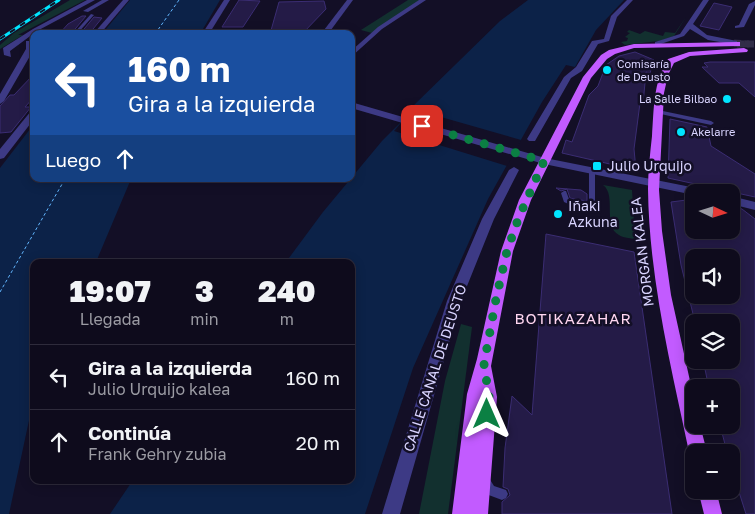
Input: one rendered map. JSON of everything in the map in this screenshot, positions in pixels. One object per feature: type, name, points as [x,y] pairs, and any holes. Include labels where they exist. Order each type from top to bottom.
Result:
[{"type":"main road","points":[[461,514],[474,394],[484,364],[507,251],[525,200],[578,92],[598,62],[612,52],[621,49],[658,44],[738,46]]},
{"type":"main road","name":"MORGAN KALEA","points":[[696,444],[670,322],[656,225],[654,183],[658,112],[664,78],[672,61],[694,53],[738,46]]},
{"type":"main road","points":[[479,514],[489,397],[484,364]]},
{"type":"main road","points":[[709,499],[713,514]]},
{"type":"street","points":[[35,30],[92,0]]},
{"type":"street","points":[[51,30],[106,0]]},
{"type":"street","points":[[83,13],[112,0]]},
{"type":"street","points":[[100,30],[126,0]]},
{"type":"street","points":[[208,30],[227,0]]},
{"type":"street","points":[[327,30],[350,0]]},
{"type":"street","points":[[355,50],[380,28],[423,0]]},
{"type":"street","points":[[532,139],[568,77],[579,69],[595,43],[607,40],[614,16],[630,0]]},
{"type":"street","points":[[658,44],[682,35],[706,0]]},
{"type":"street","points":[[737,26],[742,26],[751,5],[755,3]]},
{"type":"street","points":[[690,25],[694,31],[706,38],[738,46]]},
{"type":"street","points":[[8,55],[6,50],[30,33]]},
{"type":"street","points":[[0,61],[30,42]]},
{"type":"street","points":[[0,101],[6,94],[30,49]]},
{"type":"street","points":[[355,106],[544,161],[685,190]]},
{"type":"street","points":[[0,156],[30,118]]},
{"type":"street","name":"CALLE CANAL DE DEUSTO","points":[[391,514],[454,301],[488,219],[514,170]]},
{"type":"street","points":[[740,202],[755,206]]},
{"type":"lane","points":[[79,30],[92,15]]},
{"type":"lane","points":[[658,112],[711,123]]},
{"type":"lane","points":[[564,192],[566,200],[574,204],[580,206],[592,204],[592,171]]},
{"type":"lane","points":[[482,479],[490,490],[502,494]]},
{"type":"green space","points":[[70,0],[85,0],[18,35],[23,35],[0,49],[0,45],[14,33]]},
{"type":"green space","points":[[408,0],[420,0],[372,33],[361,30]]},
{"type":"green space","points":[[686,17],[674,36],[659,41],[625,45],[621,42],[627,41],[628,38],[625,37],[630,33],[627,32],[629,30],[640,34],[645,31],[663,36],[665,32],[675,33]]},
{"type":"green space","points":[[603,185],[632,190],[635,239],[622,237],[614,231],[610,218],[609,196]]},
{"type":"green space","points":[[461,324],[472,327],[448,514],[419,514],[445,381]]},
{"type":"water","points":[[130,0],[220,0],[202,30],[105,30]]},
{"type":"water","points":[[528,0],[624,0],[596,30],[575,67],[566,65],[542,102],[488,199],[413,368],[365,514],[110,514],[130,484],[355,484],[355,259],[288,259],[348,182],[355,182],[355,173],[382,141],[413,110],[412,107],[500,21]]},
{"type":"water","points":[[30,129],[30,182],[130,182],[97,259],[30,259],[30,416],[9,514],[0,514],[0,168]]},
{"type":"pier","points":[[413,109],[521,140],[507,166],[394,131]]},
{"type":"building","points":[[239,0],[260,1],[243,27],[222,27]]},
{"type":"building","points":[[324,1],[326,9],[306,30],[271,30],[279,2]]},
{"type":"building","points":[[714,3],[732,7],[719,30],[700,26]]},
{"type":"building","points":[[82,16],[86,16],[74,30],[63,30],[68,24]]},
{"type":"building","points":[[94,17],[102,18],[92,30],[83,30]]},
{"type":"building","points":[[635,52],[654,60],[650,73],[646,72],[643,104],[640,103],[634,149],[636,170],[562,153],[566,140],[572,142],[589,95],[598,86],[606,65],[619,56]]},
{"type":"building","points":[[710,62],[755,62],[755,97],[739,83],[719,83],[702,67],[708,67],[704,63]]},
{"type":"building","points":[[30,78],[30,101],[25,107],[30,108],[11,132],[0,133],[0,106],[10,95],[14,95]]},
{"type":"building","points":[[670,119],[707,127],[711,146],[755,174],[755,197],[740,194],[740,184],[695,184],[668,178]]},
{"type":"building","points":[[556,188],[581,190],[587,194],[587,201],[570,198],[567,189],[561,191]]},
{"type":"building","points":[[685,200],[685,239],[740,239],[740,208],[755,219],[755,514],[746,514],[740,495],[740,444],[725,444],[722,434],[740,434],[740,379],[707,379],[705,369],[740,369],[740,314],[693,314],[691,304],[740,304],[740,249],[685,249],[685,281],[671,202]]},
{"type":"building","points":[[546,234],[634,252],[672,514],[502,514],[502,502],[510,495],[508,489],[503,487],[505,448],[512,396],[532,415]]},
{"type":"ferry route","points":[[158,30],[179,0]]},
{"type":"ferry route","points":[[0,292],[63,182]]},
{"type":"tunnel","points":[[734,43],[749,44]]},
{"type":"tunnel","points":[[737,44],[755,44]]},
{"type":"railway","points":[[0,39],[59,0]]},
{"type":"place","name":"Comisaría de Deusto","points":[[607,70]]},
{"type":"place","name":"La Salle Bilbao","points":[[727,99]]},
{"type":"place","name":"Akelarre","points":[[681,132]]},
{"type":"place","name":"Julio Urquijo","points":[[597,166]]},
{"type":"place","name":"Iñaki Azkuna","points":[[558,214]]},
{"type":"district","name":"BOTIKAZAHAR","points":[[573,319]]},
{"type":"route","points":[[422,126],[544,161],[540,173],[525,200],[507,251],[496,299],[484,364],[489,397],[487,414]]}]
